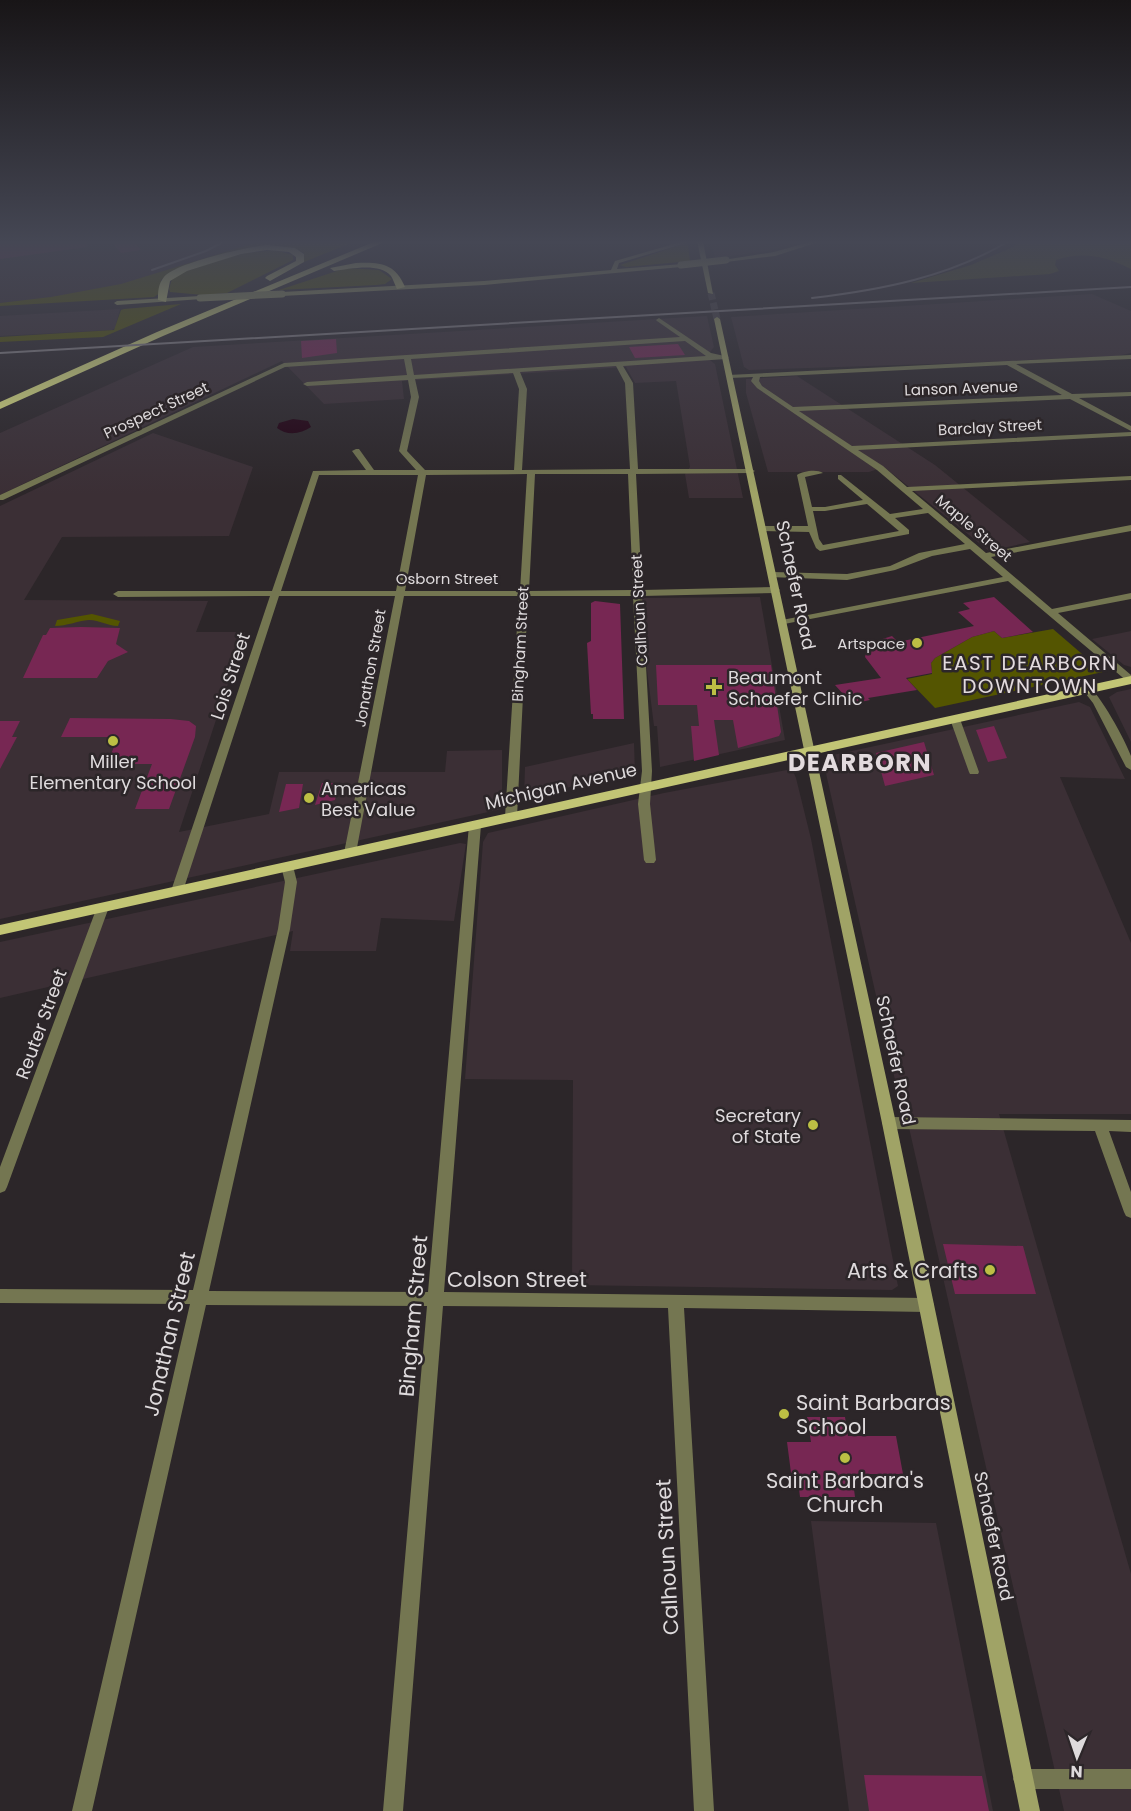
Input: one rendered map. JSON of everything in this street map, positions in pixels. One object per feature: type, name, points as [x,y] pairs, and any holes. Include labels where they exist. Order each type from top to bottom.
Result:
[{"type":"highway","points":[[0,397],[165,326]]},
{"type":"highway","points":[[0,406],[183,326]]},
{"type":"main road","name":"Schaefer Road","points":[[719,326],[889,1123],[1030,1811]]},
{"type":"main road","name":"Michigan Avenue","points":[[0,930],[1131,680]]},
{"type":"street","points":[[667,326],[709,354],[726,357]]},
{"type":"street","name":"Prospect Street","points":[[0,498],[279,366],[303,362],[687,339]]},
{"type":"street","points":[[407,356],[415,397],[403,451],[422,472]]},
{"type":"street","points":[[307,384],[726,357]]},
{"type":"street","points":[[730,376],[1131,357]]},
{"type":"street","points":[[1009,364],[1131,429]]},
{"type":"street","name":"Calhoun Street","points":[[619,365],[629,383],[635,468],[631,475],[638,593],[644,804],[650,860]]},
{"type":"street","points":[[516,371],[523,388],[518,471]]},
{"type":"street","name":"Maple Street","points":[[757,375],[755,381],[759,387],[880,468],[1131,680]]},
{"type":"street","name":"Lanson Avenue","points":[[792,409],[1131,394]]},
{"type":"street","name":"Barclay Street","points":[[850,448],[1131,434]]},
{"type":"street","points":[[356,451],[371,472],[751,471]]},
{"type":"street","name":"Lois Street","points":[[177,891],[316,473],[371,472]]},
{"type":"street","name":"Jonathon Street","points":[[350,852],[422,482],[422,472]]},
{"type":"street","name":"Bingham Street","points":[[511,817],[522,593],[531,472]]},
{"type":"street","points":[[819,473],[801,475],[812,529],[820,548],[906,532],[841,477]]},
{"type":"street","points":[[905,489],[1131,478]]},
{"type":"street","points":[[808,509],[825,509],[868,501]]},
{"type":"street","points":[[887,517],[928,510]]},
{"type":"street","points":[[984,556],[1131,528]]},
{"type":"street","points":[[763,529],[812,529]]},
{"type":"street","points":[[773,575],[847,578],[892,568],[929,554],[971,546]]},
{"type":"street","points":[[782,623],[1010,578]]},
{"type":"street","name":"Osborn Street","points":[[118,594],[638,593],[776,590]]},
{"type":"street","points":[[1051,612],[1131,596]]},
{"type":"street","points":[[1087,689],[1098,702],[1131,767]]},
{"type":"street","points":[[955,718],[974,772]]},
{"type":"street","name":"Bingham Street","points":[[393,1811],[475,825]]},
{"type":"street","name":"Jonathan Street","points":[[82,1811],[284,929],[291,882],[287,866]]},
{"type":"street","name":"Reuter Street","points":[[0,1187],[103,907]]},
{"type":"street","points":[[889,1123],[1131,1126]]},
{"type":"street","points":[[1100,1126],[1131,1212]]},
{"type":"street","name":"Colson Street","points":[[0,1296],[926,1305]]},
{"type":"street","name":"Calhoun Street","points":[[676,1301],[704,1811]]},
{"type":"street","points":[[1023,1779],[1131,1779]]},
{"type":"shaded area","points":[[0,326],[116,326],[112,330],[0,336]]},
{"type":"shaded area","points":[[116,326],[130,326],[103,337],[0,342],[0,337],[114,330]]},
{"type":"shaded area","points":[[549,326],[709,326],[714,347],[706,357],[715,364],[743,498],[689,498],[685,474],[690,467],[676,381],[635,383],[626,367],[402,381],[404,399],[324,404],[282,361],[0,495],[0,433],[193,347]]},
{"type":"shaded area","points":[[733,326],[1131,326],[1131,353],[1117,356],[749,370],[744,367]]},
{"type":"shaded area","points":[[797,376],[935,465],[1030,542],[989,551],[884,467],[869,472],[768,472],[746,393],[746,379]]},
{"type":"shaded area","points":[[293,419],[308,421],[311,427],[294,433],[277,428],[279,423]]},
{"type":"shaded area","points":[[153,433],[253,467],[229,536],[62,537],[24,600],[208,601],[196,632],[245,632],[179,832],[269,814],[279,772],[445,772],[447,751],[502,750],[502,809],[0,919],[0,506]]},
{"type":"shaded area","name":"Beaumont Schaefer Clinic","points":[[760,597],[785,740],[660,767],[657,726],[654,726],[638,598]]},
{"type":"shaded area","points":[[92,614],[120,621],[118,626],[89,620],[55,626],[57,620]]},
{"type":"shaded area","points":[[1053,629],[1103,672],[935,708],[907,679],[932,674],[931,663],[935,658],[972,637],[994,631],[1002,638]]},
{"type":"shaded area","points":[[1131,631],[1131,667],[1124,665],[1092,639]]},
{"type":"shaded area","points":[[1131,689],[1131,742],[1109,697],[1117,692]]},
{"type":"shaded area","points":[[1079,702],[1090,707],[1125,779],[1060,777],[1131,943],[1131,1114],[999,1114],[1131,1574],[1131,1811],[1064,1811],[905,1110],[910,1110],[900,1102],[823,760],[833,755]]},
{"type":"shaded area","points":[[634,743],[635,773],[524,797],[525,767]]},
{"type":"shaded area","points":[[792,769],[811,839],[898,1286],[892,1290],[572,1285],[573,1080],[465,1079],[483,842],[488,833],[664,793]]},
{"type":"shaded area","points":[[460,843],[466,844],[454,921],[381,918],[376,951],[290,951],[293,931],[0,998],[0,942]]},
{"type":"shaded area","points":[[811,1521],[936,1523],[993,1811],[849,1811]]},
{"type":"building","points":[[336,339],[337,353],[302,358],[301,341]]},
{"type":"building","points":[[678,344],[685,355],[635,358],[629,347]]},
{"type":"building","points":[[994,597],[1033,632],[1002,638],[994,631],[972,637],[935,658],[931,663],[932,673],[906,678],[917,690],[868,698],[870,700],[852,704],[835,685],[881,678],[865,657],[867,648],[873,642],[892,636],[898,642],[974,626],[958,612],[970,609],[963,603]]},
{"type":"building","points":[[595,601],[620,604],[624,719],[593,719],[593,714],[591,714],[587,643],[591,641],[591,603]]},
{"type":"building","points":[[50,628],[120,628],[116,644],[128,652],[108,661],[97,678],[23,678],[43,635],[46,635]]},
{"type":"building","points":[[656,665],[771,665],[781,732],[779,736],[738,748],[733,720],[714,720],[719,755],[694,761],[691,726],[699,726],[697,705],[658,705]]},
{"type":"building","name":"Miller Elementary School","points":[[70,718],[171,719],[189,721],[196,726],[195,737],[169,809],[135,809],[152,764],[107,764],[118,737],[61,737]]},
{"type":"building","points":[[0,721],[20,721],[12,737],[17,737],[0,769]]},
{"type":"building","points":[[994,726],[1007,758],[988,762],[976,730]]},
{"type":"building","points":[[924,742],[934,775],[885,786],[876,753]]},
{"type":"building","points":[[322,783],[339,783],[335,800],[315,805]]},
{"type":"building","points":[[286,784],[303,784],[299,808],[279,812]]},
{"type":"building","name":"Arts & Crafts","points":[[943,1244],[1023,1246],[1036,1294],[955,1294]]},
{"type":"building","name":"Saint Barbara's Church","points":[[807,1417],[845,1417],[848,1436],[896,1436],[903,1474],[852,1474],[855,1497],[800,1497],[797,1473],[791,1473],[787,1442],[811,1442]]},
{"type":"building","points":[[864,1775],[982,1776],[989,1811],[869,1811]]},
{"type":"railway","points":[[0,353],[471,326]]},
{"type":"place","name":"Artspace","points":[[917,643]]},
{"type":"place","name":"Beaumont Schaefer Clinic","points":[[714,687]]},
{"type":"place","name":"Miller Elementary School","points":[[113,741]]},
{"type":"place","name":"Americas Best Value","points":[[309,798]]},
{"type":"place","name":"Secretary of State","points":[[813,1125]]},
{"type":"place","name":"Arts & Crafts","points":[[990,1270]]},
{"type":"place","name":"Saint Barbaras School","points":[[784,1414]]},
{"type":"place","name":"Saint Barbara's Church","points":[[845,1458]]},
{"type":"district","name":"EAST DEARBORN DOWNTOWN","points":[[1030,674]]},
{"type":"district","name":"DEARBORN","points":[[860,762]]}]
